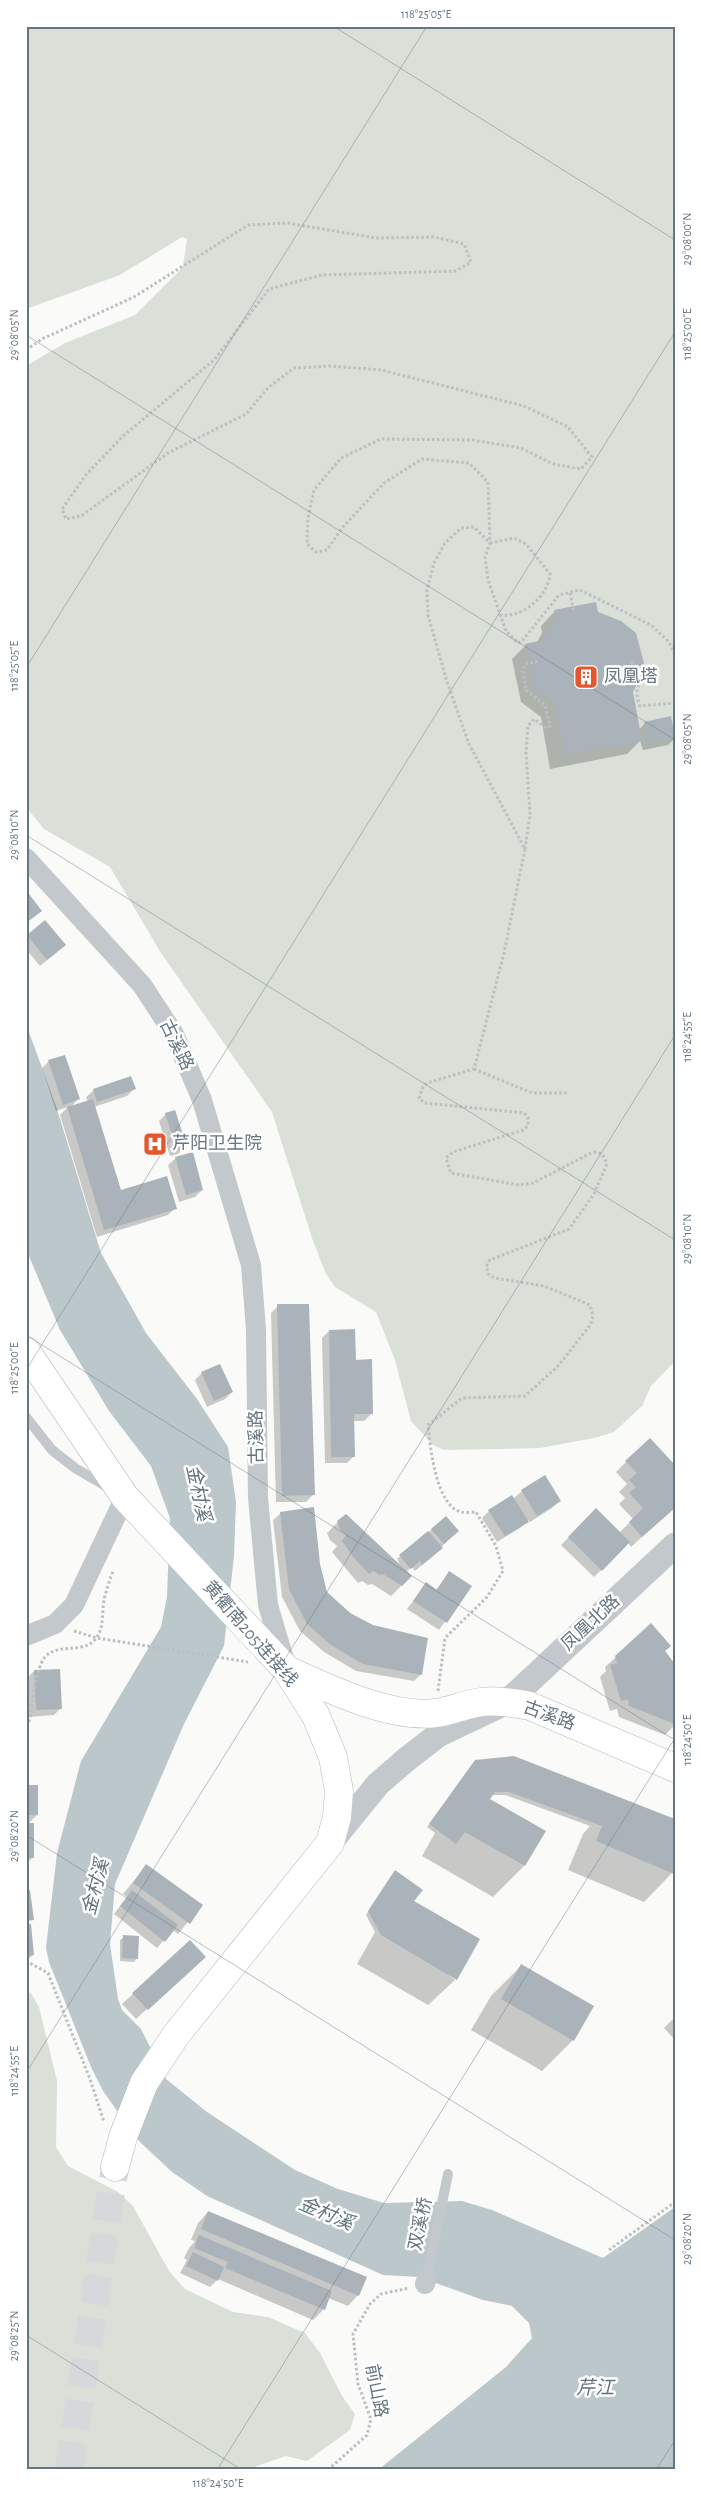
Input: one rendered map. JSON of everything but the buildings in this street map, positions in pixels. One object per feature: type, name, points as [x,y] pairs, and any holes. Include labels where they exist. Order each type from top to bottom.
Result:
[{"type":"main road","name":"黄衢南205连接线","points":[[26,1351],[125,1497],[287,1670],[316,1716],[333,1757],[339,1791],[337,1817],[330,1843],[176,2035],[144,2083],[122,2137],[115,2168]]},
{"type":"main road","name":"古溪路","points":[[287,1670],[347,1696],[404,1711],[436,1713],[481,1702],[506,1702],[530,1706],[675,1768]]},
{"type":"street","name":"古溪路","points":[[26,858],[142,985],[174,1034],[202,1100],[250,1265],[256,1330],[258,1498],[268,1604],[287,1670]]},
{"type":"street","points":[[26,1636],[55,1624],[74,1605],[125,1497]]},
{"type":"street","name":"凤凰北路","points":[[330,1843],[378,1784],[438,1735],[506,1702],[675,1545]]},
{"type":"lane","points":[[26,1417],[52,1450],[75,1468],[125,1497]]},
{"type":"lane","name":"双溪桥","points":[[425,2283],[448,2174]]},
{"type":"path","points":[[26,350],[42,339],[134,297],[248,225],[287,223],[376,238],[434,237],[464,244],[471,262],[456,271],[322,275],[269,289],[214,360],[122,437],[85,476],[62,509],[66,519],[80,516],[168,453],[246,414],[268,388],[294,368],[330,366],[381,370],[524,406],[568,427],[592,457],[581,469],[552,464],[522,448],[472,440],[381,440],[341,458],[314,490],[308,518],[306,544],[316,552],[327,550],[342,528],[384,482],[422,459],[469,463],[488,482],[490,543],[485,557],[488,580],[506,631],[518,644],[558,595],[580,590],[651,625],[669,642],[675,655]]},
{"type":"path","points":[[490,543],[474,528],[461,528],[445,542],[434,563],[427,590],[428,615],[447,682],[469,744],[525,849]]},
{"type":"path","points":[[490,543],[514,538],[526,544],[550,574],[550,584],[522,613],[511,616],[501,615]]},
{"type":"path","points":[[570,593],[574,613]]},
{"type":"path","points":[[474,1069],[504,953],[525,849],[530,814],[526,752],[528,726],[534,719],[546,728],[550,726],[545,705],[526,690],[523,671],[525,664],[540,662]]},
{"type":"path","points":[[631,662],[644,673],[636,689],[636,698],[640,706],[675,703]]},
{"type":"path","points":[[436,1713],[445,1638],[487,1597],[503,1571],[496,1546],[476,1512],[460,1512],[449,1505],[432,1463],[428,1425],[462,1398],[525,1396],[558,1366],[591,1324],[593,1315],[590,1305],[544,1286],[494,1278],[489,1275],[486,1268],[490,1260],[569,1229],[594,1194],[607,1164],[604,1156],[599,1152],[593,1152],[533,1183],[519,1184],[451,1173],[446,1158],[453,1152],[522,1130],[528,1126],[528,1118],[524,1113],[424,1103],[419,1100],[423,1087],[427,1083],[474,1069],[532,1093],[568,1093]]},
{"type":"path","points":[[55,1624],[97,1638],[249,1662]]},
{"type":"path","points":[[26,1961],[48,1973],[90,2079],[106,2129]]},
{"type":"path","points":[[609,2250],[675,2202]]},
{"type":"path","name":"前山路","points":[[328,2470],[367,2435],[371,2419],[358,2384],[353,2334],[370,2304],[381,2294],[425,2283]]},
{"type":"shaded area","points":[[26,26],[675,26],[675,1361],[651,1386],[642,1406],[614,1432],[594,1438],[540,1448],[444,1450],[433,1445],[411,1421],[395,1360],[376,1312],[335,1287],[326,1274],[312,1238],[272,1112],[161,953],[110,867],[44,829],[26,807],[26,366],[65,343],[135,315],[183,267],[187,239],[182,237],[120,275],[26,309]]},
{"type":"shaded area","points":[[26,1992],[31,1993],[39,2007],[57,2081],[56,2147],[68,2166],[118,2192],[133,2206],[169,2271],[185,2289],[233,2312],[268,2317],[305,2333],[320,2353],[342,2396],[355,2414],[350,2430],[307,2461],[286,2456],[257,2466],[252,2470],[26,2470]]},
{"type":"water","points":[[26,1024],[57,1109],[101,1253],[146,1333],[197,1399],[228,1447],[236,1502],[234,1556],[224,1646],[184,1724],[115,1884],[110,1944],[118,1999],[122,2010],[141,2029],[166,2079],[207,2112],[295,2170],[338,2189],[384,2203],[462,2201],[492,2210],[603,2258],[675,2207],[675,2470],[378,2470],[506,2367],[532,2338],[529,2323],[512,2306],[483,2300],[419,2277],[383,2275],[207,2196],[172,2172],[138,2140],[103,2091],[91,2067],[49,1962],[46,1948],[57,1853],[81,1761],[161,1627],[167,1597],[170,1518],[151,1466],[109,1411],[60,1330],[26,1249]]},
{"type":"tunnel","points":[[69,2470],[115,2167]]},
{"type":"place","name":"凤凰塔","points":[[586,677]]},
{"type":"place","name":"芹阳卫生院","points":[[155,1144]]},
{"type":"water label","name":"金村溪","points":[[198,1493]]},
{"type":"water label","name":"金村溪","points":[[96,1887]]},
{"type":"water label","name":"金村溪","points":[[326,2214]]},
{"type":"water label","name":"芹江","points":[[595,2388]]}]
